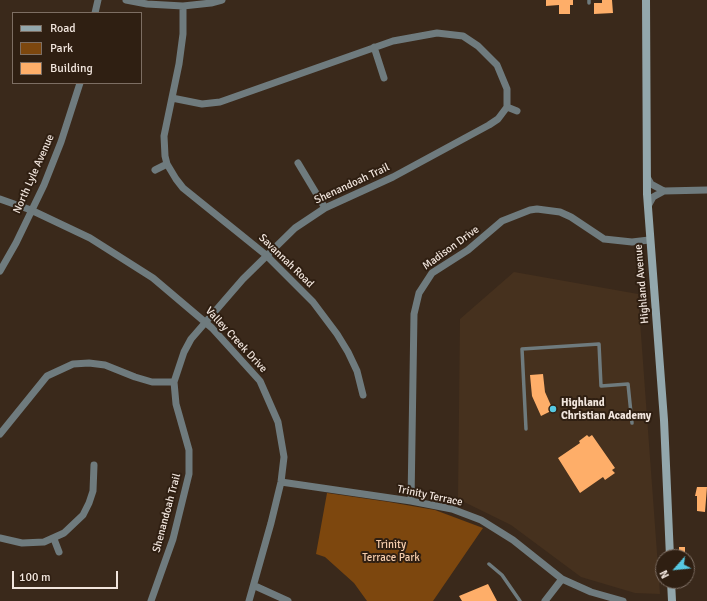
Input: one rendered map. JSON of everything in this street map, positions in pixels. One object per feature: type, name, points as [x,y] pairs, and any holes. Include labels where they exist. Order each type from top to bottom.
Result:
[{"type":"main road","name":"Highland Avenue","points":[[646,4],[649,240],[664,420],[670,549]]},
{"type":"main road","points":[[671,589],[672,601]]},
{"type":"street","points":[[95,12],[98,0]]},
{"type":"street","points":[[126,0],[148,4],[182,6],[222,0]]},
{"type":"street","name":"Savannah Road","points":[[182,6],[183,34],[164,136],[167,164],[176,179],[192,196],[266,255],[313,302],[337,334],[356,371],[363,395]]},
{"type":"street","points":[[172,98],[202,104],[220,102],[374,47],[393,41],[437,33],[463,36],[478,46],[497,65],[507,89],[507,107],[517,111]]},
{"type":"street","points":[[374,47],[384,78]]},
{"type":"street","name":"North Lyle Avenue","points":[[0,271],[16,243],[51,167],[80,84]]},
{"type":"street","name":"Shenandoah Trail","points":[[151,601],[173,539],[189,474],[189,450],[176,404],[174,382],[184,352],[191,339],[266,255],[295,228],[325,208],[394,177],[480,131],[498,119],[507,107]]},
{"type":"street","points":[[298,163],[325,208]]},
{"type":"street","points":[[155,170],[167,164]]},
{"type":"street","points":[[647,177],[651,184],[664,191]]},
{"type":"street","points":[[648,207],[652,197],[664,191],[707,190]]},
{"type":"street","name":"Valley Creek Drive","points":[[0,199],[31,210],[90,238],[146,274],[206,322],[260,381],[278,422],[283,445],[281,482],[255,586],[249,601]]},
{"type":"street","name":"Madison Drive","points":[[411,501],[414,314],[419,293],[428,277],[441,266],[468,250],[502,221],[530,210],[537,209],[560,212],[571,217],[604,239],[632,242],[649,240]]},
{"type":"street","points":[[0,434],[37,387],[51,373],[73,364],[89,362],[105,365],[152,382],[174,382]]},
{"type":"street","points":[[0,538],[22,543],[44,542],[54,539],[64,533],[82,516],[93,491],[94,465]]},
{"type":"street","name":"Trinity Terrace","points":[[281,482],[411,501],[452,510],[481,520],[513,540],[562,579],[591,592],[622,601]]},
{"type":"street","points":[[54,539],[59,552]]},
{"type":"street","points":[[545,601],[562,579]]},
{"type":"street","points":[[255,586],[288,601]]},
{"type":"lane","points":[[526,429],[522,349],[599,344],[601,386],[628,384],[632,423]]},
{"type":"lane","points":[[489,564],[502,575],[520,601]]},
{"type":"shaded area","name":"Highland Christian Academy","points":[[514,272],[638,294],[657,549],[655,549],[655,589],[660,589],[660,594],[635,593],[581,577],[511,525],[458,499],[460,319]]},
{"type":"green space","name":"Trinity Terrace Park","points":[[327,493],[435,510],[483,528],[433,601],[367,601],[354,583],[325,557],[316,554]]},
{"type":"building","points":[[546,0],[573,0],[573,5],[570,5],[570,14],[559,14],[559,5],[546,6]]},
{"type":"building","points":[[602,0],[612,0],[613,13],[594,14],[594,3],[602,3]]},
{"type":"building","points":[[543,374],[545,392],[553,410],[541,416],[532,396],[530,375]]},
{"type":"building","points":[[587,435],[589,437],[592,435],[615,468],[612,470],[615,473],[605,480],[603,477],[580,493],[558,458],[580,443],[579,441]]},
{"type":"building","points":[[697,487],[707,487],[705,512],[697,511],[697,496],[695,496]]},
{"type":"building","points":[[679,547],[685,547],[685,549],[679,549]]},
{"type":"building","points":[[488,584],[497,601],[462,601],[459,596]]},
{"type":"place","name":"Highland Christian Academy","points":[[553,409]]}]
